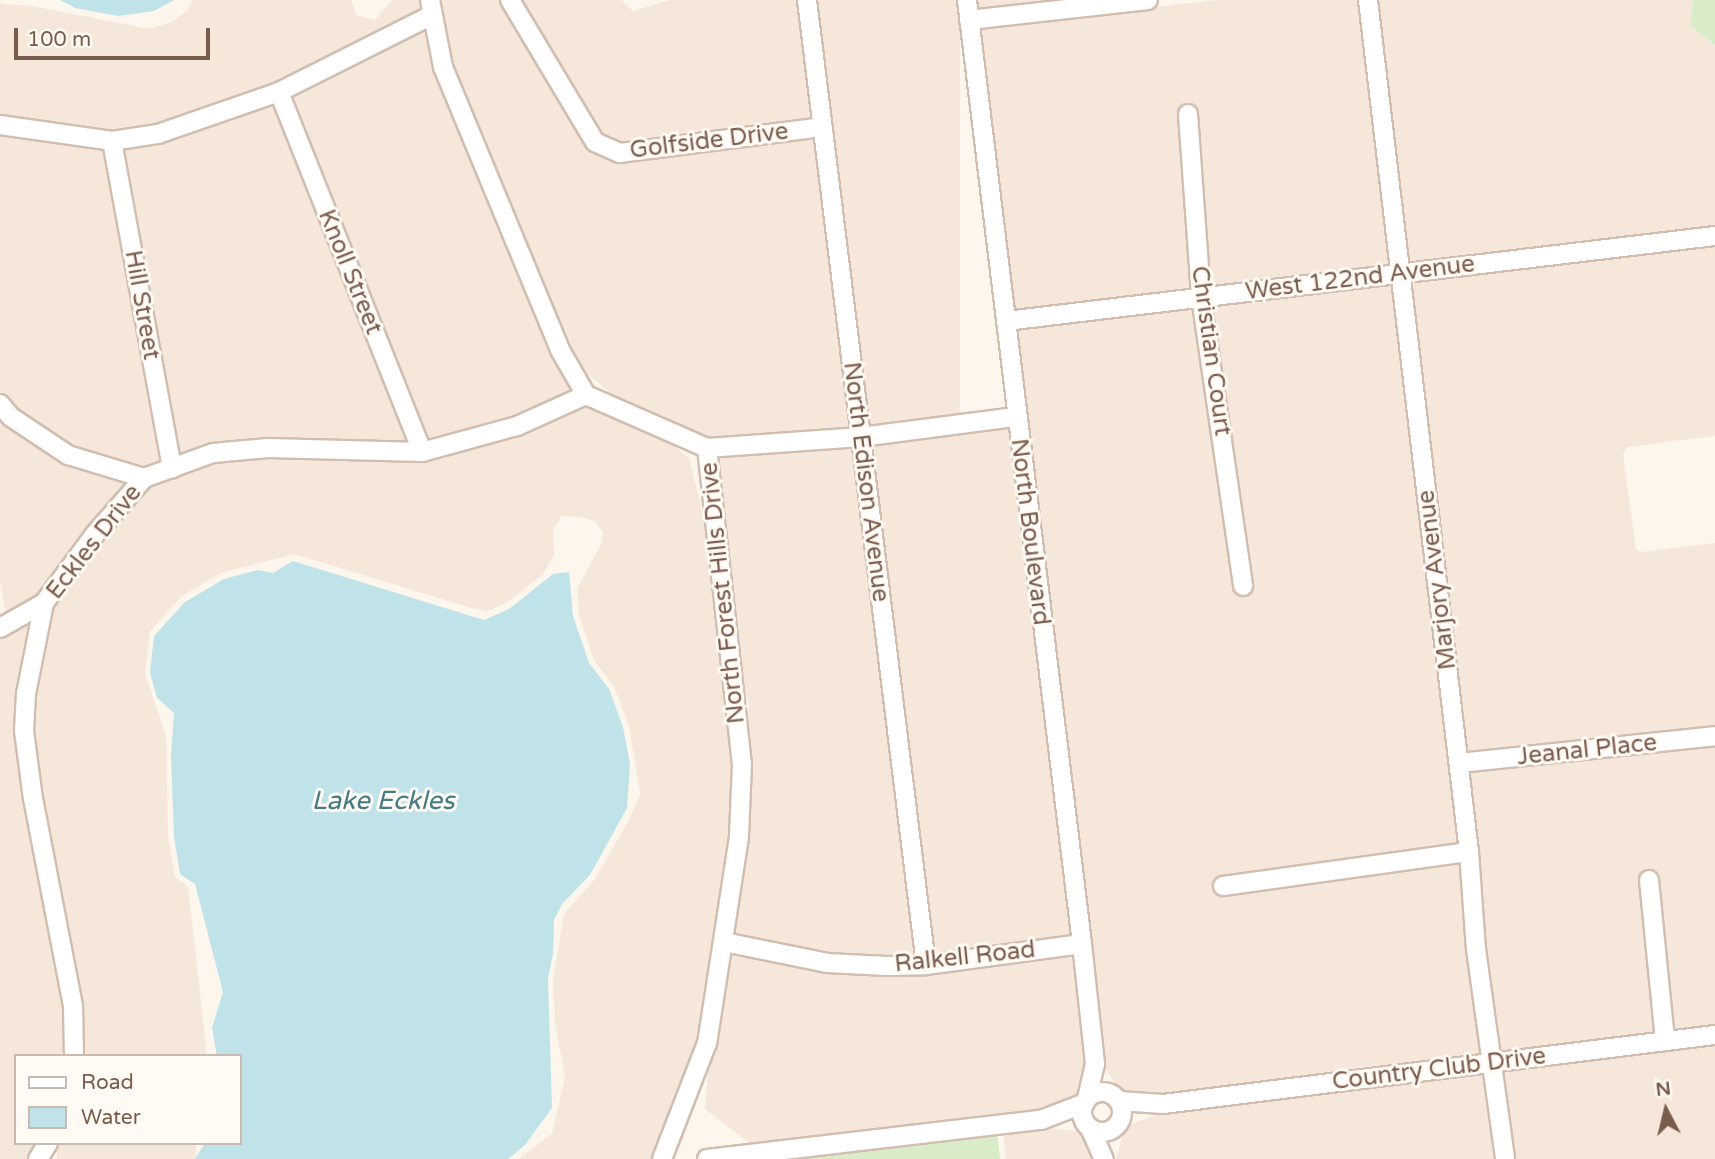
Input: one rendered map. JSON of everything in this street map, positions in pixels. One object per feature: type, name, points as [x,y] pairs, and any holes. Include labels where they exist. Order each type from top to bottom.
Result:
[{"type":"street","name":"Golfside Drive","points":[[510,0],[595,142],[620,153],[822,127]]},
{"type":"street","name":"North Edison Avenue","points":[[807,0],[926,965]]},
{"type":"street","name":"North Boulevard","points":[[967,0],[1095,1064],[1086,1101]]},
{"type":"street","points":[[969,20],[1148,0]]},
{"type":"street","name":"Marjory Avenue","points":[[1368,0],[1459,763],[1476,949],[1505,1159]]},
{"type":"street","points":[[0,125],[111,141],[158,134],[279,92],[431,8],[443,67],[518,253],[560,349],[586,396]]},
{"type":"street","name":"Knoll Street","points":[[279,92],[422,452]]},
{"type":"street","name":"Christian Court","points":[[1188,114],[1201,298],[1243,586]]},
{"type":"street","name":"Hill Street","points":[[111,141],[172,469]]},
{"type":"street","name":"West 122nd Avenue","points":[[1006,321],[1715,236]]},
{"type":"street","name":"North Forest Hills Drive","points":[[586,396],[706,449],[742,764],[738,837],[707,1043],[662,1159]]},
{"type":"street","name":"Eckles Drive","points":[[74,1054],[73,1006],[33,799],[24,731],[26,694],[44,603],[95,534],[144,478],[213,453],[268,449],[422,452],[517,426],[586,396]]},
{"type":"street","points":[[0,404],[11,417],[68,454],[144,478]]},
{"type":"street","points":[[706,449],[861,437],[1016,417]]},
{"type":"street","points":[[1,625],[44,603]]},
{"type":"street","name":"Jeanal Place","points":[[1459,763],[1715,736]]},
{"type":"street","points":[[1223,886],[1469,852]]},
{"type":"street","points":[[1649,880],[1665,1041]]},
{"type":"street","name":"Ralkell Road","points":[[724,942],[827,962],[926,965],[1082,944]]},
{"type":"street","name":"Country Club Drive","points":[[1116,1098],[1163,1104],[1715,1035]]},
{"type":"street","name":"North Boulevard","points":[[1095,1064],[1116,1098]]},
{"type":"street","points":[[707,1159],[792,1155],[1041,1119],[1099,1093],[1116,1098],[1118,1124],[1109,1159]]},
{"type":"street","points":[[1086,1101],[1083,1114],[1104,1159]]},
{"type":"street","name":"Country Club Drive","points":[[1118,1124],[1163,1104]]},
{"type":"street","points":[[1041,1119],[1089,1126],[1102,1132],[1118,1124]]},
{"type":"shaded area","points":[[193,0],[351,0],[356,15],[375,20],[392,0],[423,0],[424,11],[276,85],[156,126],[111,133],[0,117],[0,4],[32,6],[149,29],[172,22],[187,10]]},
{"type":"shaded area","points":[[437,0],[502,0],[590,146],[816,135],[853,430],[707,441],[623,404],[583,370],[502,195],[472,119],[446,49]]},
{"type":"shaded area","points":[[518,0],[621,0],[633,11],[670,0],[800,0],[814,120],[621,145],[599,135]]},
{"type":"shaded area","points":[[814,0],[960,0],[960,431],[814,431]]},
{"type":"shaded area","points":[[973,0],[1079,0],[975,11]]},
{"type":"shaded area","points":[[1217,0],[1361,0],[1393,267],[1207,289],[1195,107],[1182,107],[1193,291],[1011,313],[977,27]]},
{"type":"shaded area","points":[[1375,0],[1693,0],[1690,26],[1715,45],[1715,229],[1406,265]]},
{"type":"shaded area","points":[[427,26],[576,392],[515,418],[426,443],[288,96]]},
{"type":"shaded area","points":[[275,101],[412,445],[177,459],[120,147],[160,141]]},
{"type":"shaded area","points":[[0,132],[106,147],[164,463],[144,470],[70,447],[15,411],[0,393]]},
{"type":"shaded area","points":[[1715,244],[1715,436],[1628,447],[1623,454],[1636,550],[1641,552],[1715,543],[1715,729],[1465,755],[1408,280]]},
{"type":"shaded area","points":[[1395,282],[1462,845],[1216,880],[1218,894],[1463,861],[1485,1056],[1162,1096],[1122,1094],[1101,1062],[1013,328],[1195,306],[1238,594],[1251,592],[1208,304]]},
{"type":"shaded area","points":[[586,404],[664,438],[689,458],[711,548],[735,764],[732,836],[701,1040],[655,1159],[518,1159],[552,1134],[565,1076],[555,1024],[553,979],[564,914],[595,879],[630,818],[640,794],[629,725],[614,687],[594,660],[579,615],[577,589],[601,544],[603,533],[596,522],[581,517],[562,516],[553,530],[554,555],[543,574],[506,603],[488,611],[295,554],[221,573],[182,596],[150,631],[145,674],[166,736],[168,838],[175,877],[188,887],[207,1054],[80,1054],[31,730],[33,696],[50,608],[100,540],[146,487],[214,461],[269,456],[419,462]]},
{"type":"shaded area","points":[[0,415],[131,482],[39,597],[6,616],[0,582]]},
{"type":"shaded area","points":[[1010,426],[1073,937],[931,955],[868,443]]},
{"type":"shaded area","points":[[855,445],[918,957],[828,955],[732,936],[749,705],[736,654],[714,456]]},
{"type":"shaded area","points":[[34,617],[19,693],[66,1007],[67,1054],[14,1054],[14,1145],[39,1145],[29,1159],[0,1159],[0,637]]},
{"type":"shaded area","points":[[1715,744],[1715,1028],[1671,1033],[1655,872],[1642,872],[1658,1035],[1498,1054],[1483,948],[1467,770]]},
{"type":"shaded area","points":[[729,950],[826,970],[1076,953],[1088,1063],[1081,1096],[1039,1112],[755,1147],[705,1109],[709,1058]]},
{"type":"shaded area","points":[[1715,1043],[1715,1159],[1512,1159],[1500,1069]]},
{"type":"shaded area","points":[[1487,1071],[1498,1159],[1116,1159],[1125,1126],[1164,1112]]},
{"type":"shaded area","points":[[1041,1127],[1084,1132],[1096,1159],[1006,1159],[1003,1132]]},
{"type":"shaded area","points":[[57,1145],[196,1145],[196,1159],[57,1159]]},
{"type":"green space","points":[[1693,0],[1715,0],[1715,45],[1690,26]]},
{"type":"green space","points":[[997,1133],[1000,1159],[798,1159],[802,1157]]},
{"type":"water","points":[[60,0],[174,0],[154,11],[118,16],[75,8]]},
{"type":"water","name":"Lake Eckles","points":[[293,561],[484,620],[509,609],[553,574],[569,572],[573,616],[589,663],[609,689],[623,727],[630,764],[627,808],[590,875],[562,904],[554,920],[553,954],[548,978],[552,1108],[525,1145],[508,1159],[195,1159],[204,1145],[242,1145],[242,1054],[217,1054],[212,1028],[223,992],[195,884],[180,874],[174,837],[171,756],[174,713],[157,698],[150,673],[154,636],[185,602],[224,579],[258,570],[273,573]]}]
